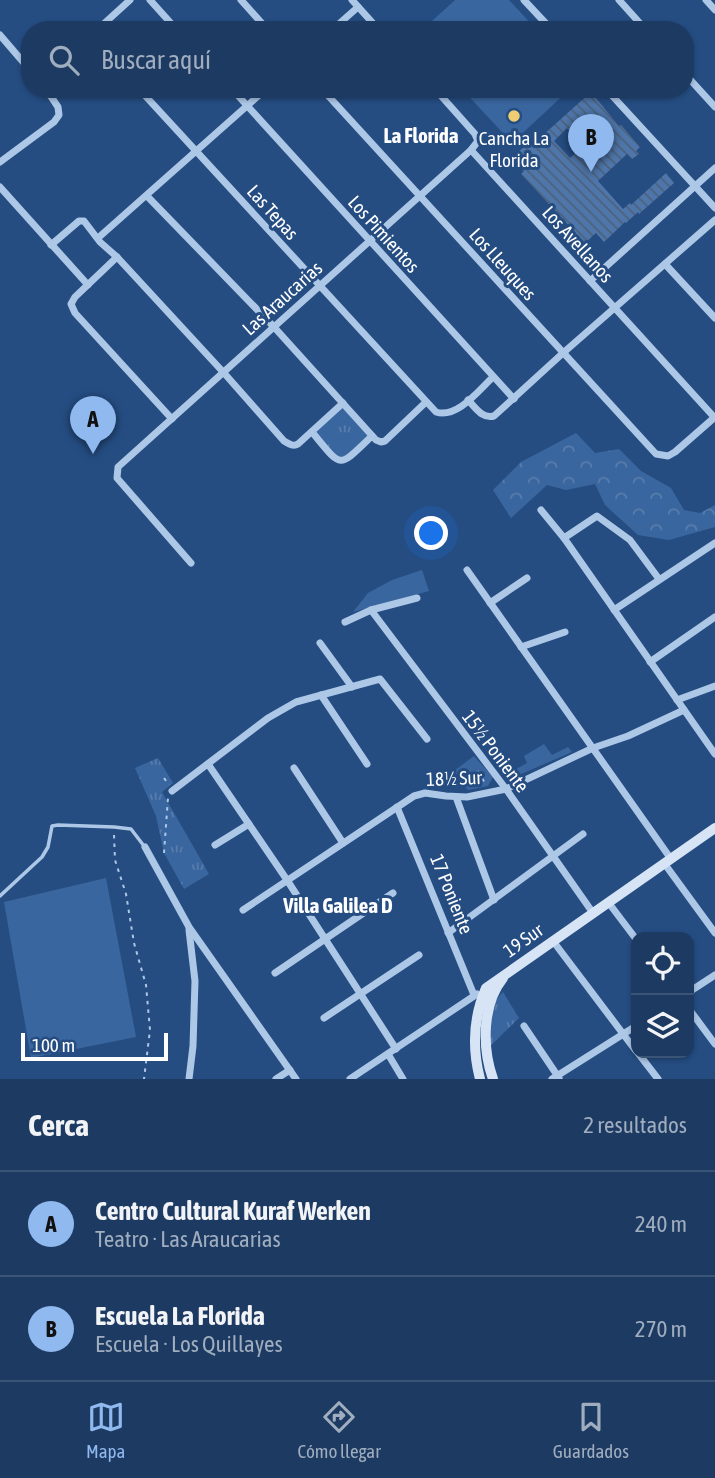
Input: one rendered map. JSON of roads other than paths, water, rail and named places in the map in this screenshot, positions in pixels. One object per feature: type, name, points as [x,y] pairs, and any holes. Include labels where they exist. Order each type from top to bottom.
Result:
[{"type":"street","points":[[107,21],[130,0]]},
{"type":"street","points":[[150,0],[169,21]]},
{"type":"street","points":[[241,0],[260,21]]},
{"type":"street","points":[[524,0],[544,21]]},
{"type":"street","points":[[619,0],[638,21]]},
{"type":"street","points":[[706,0],[715,10]]},
{"type":"street","points":[[340,21],[355,3],[372,21]]},
{"type":"street","points":[[0,35],[21,59]]},
{"type":"street","points":[[694,84],[715,107]]},
{"type":"street","points":[[0,162],[54,122],[59,115],[58,107],[52,98]]},
{"type":"street","name":"Las Tepas","points":[[147,98],[436,412],[454,412],[468,400]]},
{"type":"street","name":"Los Pimientos","points":[[240,98],[513,399]]},
{"type":"street","points":[[98,238],[256,98]]},
{"type":"street","name":"Los Lleuques","points":[[330,98],[650,449],[668,456],[715,417]]},
{"type":"street","name":"Los Avellanos","points":[[443,98],[475,134],[478,141],[471,150],[715,417]]},
{"type":"street","points":[[614,98],[715,208]]},
{"type":"street","name":"Las Araucarias","points":[[191,563],[117,478],[120,464],[471,150]]},
{"type":"street","points":[[590,281],[715,169]]},
{"type":"street","points":[[0,187],[88,285]]},
{"type":"street","points":[[147,196],[274,327],[372,436],[381,442],[385,441],[426,402]]},
{"type":"street","points":[[493,377],[468,400],[482,415],[489,418],[715,220]]},
{"type":"street","points":[[51,245],[79,221],[84,221],[284,441],[295,445],[343,403]]},
{"type":"street","points":[[117,257],[71,304],[75,313],[172,419]]},
{"type":"street","points":[[665,264],[715,318]]},
{"type":"street","points":[[312,432],[339,461],[347,460],[372,436]]},
{"type":"street","points":[[541,510],[564,538],[715,754]]},
{"type":"street","points":[[564,538],[597,516],[630,540],[659,579]]},
{"type":"street","points":[[614,610],[715,543]]},
{"type":"street","points":[[467,570],[593,748],[715,933]]},
{"type":"street","points":[[490,603],[527,578]]},
{"type":"street","points":[[345,622],[371,610],[417,598]]},
{"type":"street","name":"15½ Poniente","points":[[371,610],[506,789],[593,913]]},
{"type":"street","points":[[650,662],[715,617]]},
{"type":"street","points":[[521,647],[565,632]]},
{"type":"street","points":[[320,643],[352,687]]},
{"type":"street","points":[[172,791],[286,706],[380,679],[427,739]]},
{"type":"street","points":[[677,700],[715,687]]},
{"type":"street","points":[[321,695],[367,764]]},
{"type":"street","name":"18½ Sur","points":[[243,910],[410,798],[425,793],[456,797],[506,789],[593,748],[628,736],[684,710]]},
{"type":"street","points":[[208,764],[396,1049]]},
{"type":"street","points":[[294,768],[344,843]]},
{"type":"street","points":[[456,797],[494,900]]},
{"type":"street","name":"17 Poniente","points":[[397,807],[474,995]]},
{"type":"street","points":[[215,845],[249,824]]},
{"type":"street","name":"19 Sur","points":[[350,1079],[715,828]]},
{"type":"street","points":[[448,933],[583,834]]},
{"type":"street","points":[[145,847],[189,927],[296,1079]]},
{"type":"street","points":[[275,973],[393,893]]},
{"type":"street","points":[[608,902],[631,932]]},
{"type":"street","points":[[189,927],[195,981],[189,1079]]},
{"type":"street","points":[[553,941],[631,1044]]},
{"type":"street","points":[[324,1018],[419,954]]},
{"type":"street","points":[[493,1079],[486,1048],[486,1025],[495,992],[507,973]]},
{"type":"street","points":[[694,989],[715,975]]},
{"type":"street","points":[[480,1079],[475,1053],[475,1025],[486,988]]},
{"type":"street","points":[[694,1016],[715,1044]]},
{"type":"street","points":[[524,1026],[556,1078],[631,1029]]},
{"type":"street","points":[[388,1054],[403,1079]]},
{"type":"street","points":[[642,1058],[658,1079]]},
{"type":"street","points":[[276,1079],[290,1070]]},
{"type":"lane","points":[[0,896],[42,858],[48,847],[52,826],[114,827],[131,830],[145,847]]},
{"type":"place","name":"Cancha La Florida","points":[[514,116]]},
{"type":"place","name":"Escuela La Florida","points":[[591,172]]},
{"type":"place","name":"Centro Cultural Kuraf Werken","points":[[93,454]]},
{"type":"district","name":"La Florida","points":[[421,135]]},
{"type":"district","name":"Villa Galilea D","points":[[338,905]]}]
